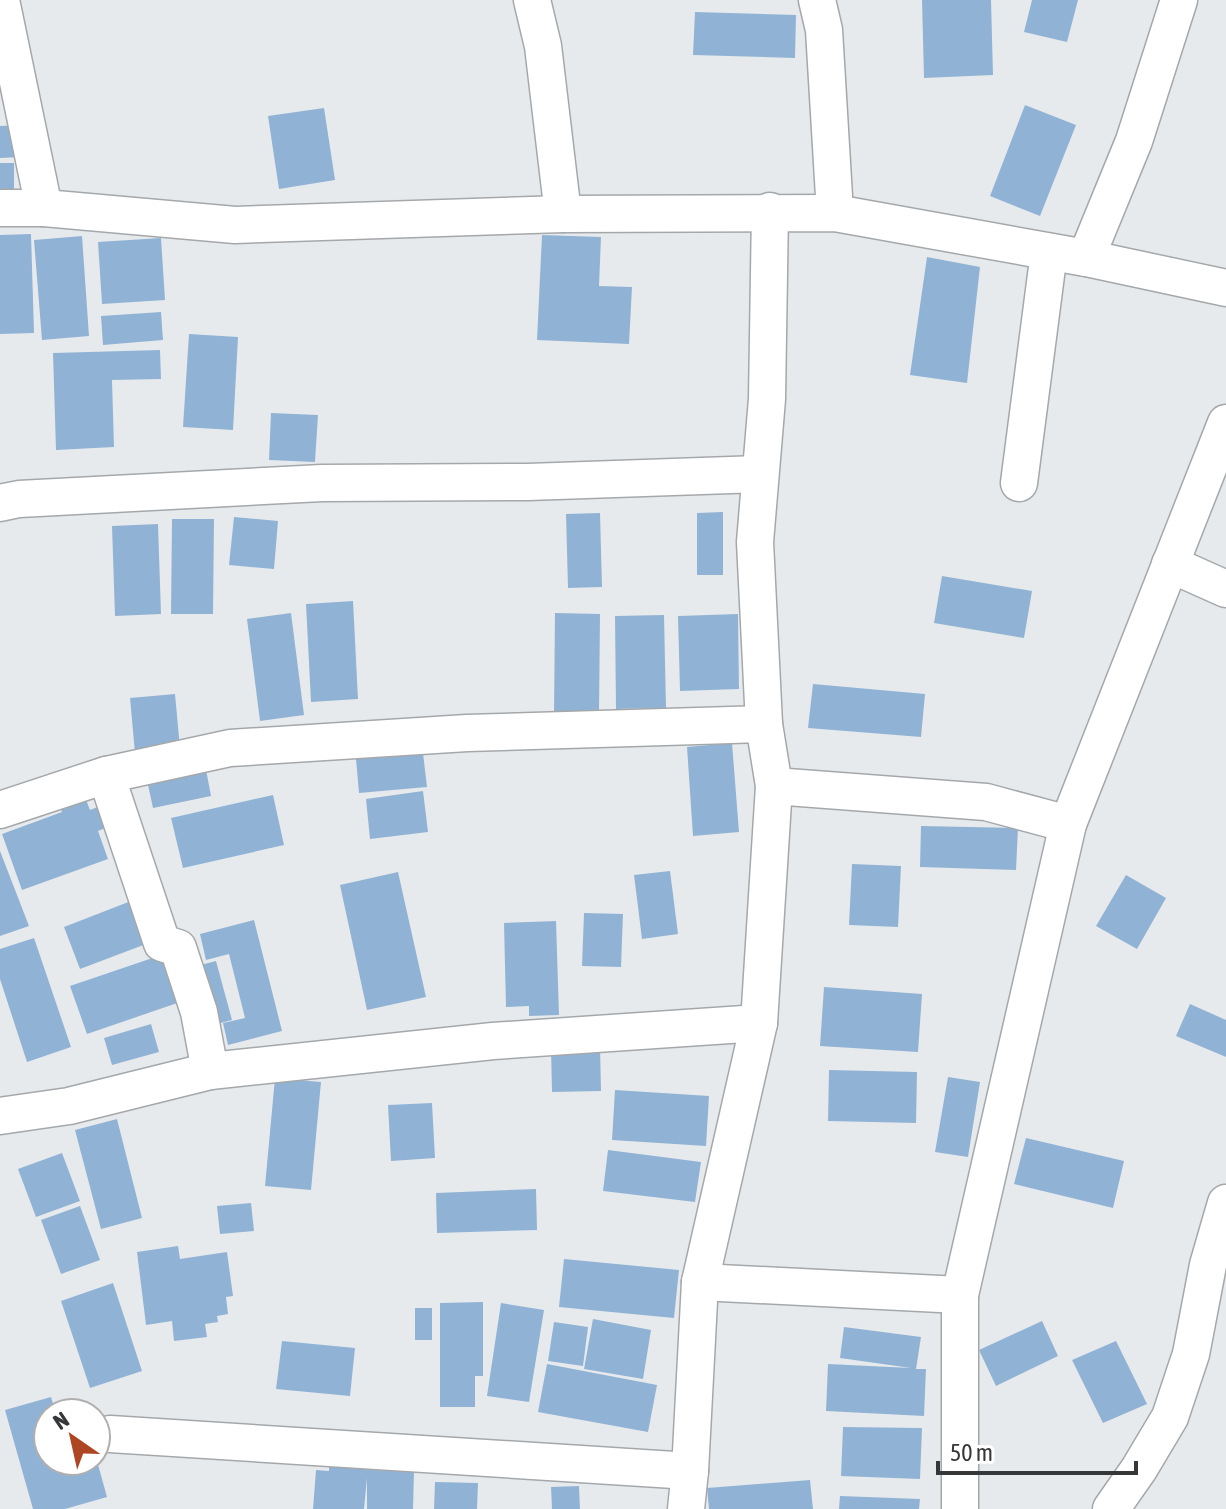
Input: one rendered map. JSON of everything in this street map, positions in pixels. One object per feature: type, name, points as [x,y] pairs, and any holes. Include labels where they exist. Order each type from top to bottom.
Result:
[{"type":"street","points":[[1,0],[44,208]]},
{"type":"street","points":[[532,0],[543,46],[563,214]]},
{"type":"street","points":[[817,0],[824,30],[835,213]]},
{"type":"street","points":[[1086,258],[1134,141],[1179,0]]},
{"type":"street","points":[[0,208],[44,208],[235,225],[563,214],[835,213],[1086,258],[1226,288]]},
{"type":"street","points":[[686,1509],[700,1282],[759,1023],[774,786],[764,724],[755,542],[767,399],[770,211]]},
{"type":"street","points":[[1019,483],[1049,252]]},
{"type":"street","points":[[960,1509],[960,1295],[1068,824],[1226,423]]},
{"type":"street","points":[[0,503],[19,499],[322,483],[528,482],[760,474]]},
{"type":"street","points":[[1170,564],[1226,589]]},
{"type":"street","points":[[0,810],[106,775],[230,748],[467,733],[764,724]]},
{"type":"street","points":[[106,775],[162,943],[178,948],[199,1012],[210,1071]]},
{"type":"street","points":[[774,786],[986,802],[1068,824]]},
{"type":"street","points":[[1,1112],[69,1106],[210,1071],[493,1041],[759,1023]]},
{"type":"street","points":[[1111,1509],[1170,1417],[1191,1354],[1208,1265],[1226,1203]]},
{"type":"street","points":[[700,1282],[960,1295]]},
{"type":"street","points":[[112,1434],[690,1471]]},
{"type":"building","points":[[922,0],[991,0],[993,75],[924,78]]},
{"type":"building","points":[[1032,0],[1078,0],[1067,42],[1024,32]]},
{"type":"building","points":[[695,12],[796,15],[795,58],[693,55]]},
{"type":"building","points":[[1025,105],[1076,125],[1040,216],[990,196]]},
{"type":"building","points":[[324,108],[335,180],[279,189],[268,116]]},
{"type":"building","points":[[20,125],[22,157],[0,158],[0,126]]},
{"type":"building","points":[[0,163],[14,163],[14,191],[0,191]]},
{"type":"building","points":[[31,234],[34,333],[0,334],[0,235]]},
{"type":"building","points":[[542,235],[601,237],[599,286],[632,287],[629,344],[537,340]]},
{"type":"building","points":[[82,236],[89,336],[42,340],[34,240]]},
{"type":"building","points":[[161,238],[165,300],[102,304],[98,242]]},
{"type":"building","points":[[927,257],[980,267],[967,383],[910,375]]},
{"type":"building","points":[[161,312],[163,340],[103,345],[101,316]]},
{"type":"building","points":[[189,334],[238,337],[233,430],[183,427]]},
{"type":"building","points":[[160,350],[161,379],[112,380],[114,447],[56,450],[53,353]]},
{"type":"building","points":[[271,413],[318,415],[315,462],[269,460]]},
{"type":"building","points":[[723,512],[723,575],[697,575],[697,513]]},
{"type":"building","points":[[600,513],[602,587],[568,588],[566,514]]},
{"type":"building","points":[[234,517],[278,521],[274,569],[229,565]]},
{"type":"building","points":[[172,519],[214,519],[213,614],[171,614]]},
{"type":"building","points":[[158,524],[161,614],[115,616],[112,526]]},
{"type":"building","points":[[942,576],[1032,591],[1024,638],[934,623]]},
{"type":"building","points":[[353,601],[358,699],[311,702],[306,604]]},
{"type":"building","points":[[291,613],[304,715],[260,721],[247,619]]},
{"type":"building","points":[[555,613],[600,614],[599,714],[554,713]]},
{"type":"building","points":[[738,614],[739,689],[680,691],[678,616]]},
{"type":"building","points":[[664,615],[666,708],[616,709],[615,616]]},
{"type":"building","points":[[813,684],[925,694],[921,737],[808,728]]},
{"type":"building","points":[[175,694],[180,748],[135,753],[130,698]]},
{"type":"building","points":[[732,743],[739,832],[693,836],[687,747]]},
{"type":"building","points":[[423,753],[427,787],[359,793],[356,759]]},
{"type":"building","points":[[204,759],[211,796],[153,808],[145,771]]},
{"type":"building","points":[[423,791],[428,832],[370,839],[366,799]]},
{"type":"building","points":[[83,792],[90,810],[103,805],[110,826],[98,831],[108,859],[22,890],[2,834],[62,812],[58,802]]},
{"type":"building","points":[[273,795],[284,845],[183,868],[171,818]]},
{"type":"building","points":[[921,826],[1018,828],[1016,870],[920,867]]},
{"type":"building","points":[[0,851],[29,926],[0,936]]},
{"type":"building","points":[[852,864],[901,866],[898,927],[849,925]]},
{"type":"building","points":[[670,871],[678,934],[642,939],[634,875]]},
{"type":"building","points":[[398,872],[426,997],[367,1010],[340,885]]},
{"type":"building","points":[[1126,875],[1166,898],[1137,949],[1096,926]]},
{"type":"building","points":[[131,901],[146,944],[80,969],[64,927]]},
{"type":"building","points":[[584,913],[623,914],[621,967],[582,966]]},
{"type":"building","points":[[254,920],[282,1031],[228,1045],[223,1023],[245,1018],[229,954],[206,960],[200,934]]},
{"type":"building","points":[[556,921],[559,1015],[529,1016],[529,1006],[506,1007],[504,923]]},
{"type":"building","points":[[34,938],[71,1047],[27,1062],[0,979],[0,949]]},
{"type":"building","points":[[173,951],[189,999],[87,1034],[70,986]]},
{"type":"building","points":[[216,961],[232,1020],[213,1025],[197,966]]},
{"type":"building","points":[[824,987],[922,994],[918,1052],[820,1046]]},
{"type":"building","points":[[1190,1004],[1226,1020],[1226,1057],[1176,1036]]},
{"type":"building","points":[[151,1024],[159,1052],[112,1065],[104,1038]]},
{"type":"building","points":[[600,1047],[601,1091],[552,1092],[551,1048]]},
{"type":"building","points":[[829,1070],[917,1072],[916,1123],[828,1121]]},
{"type":"building","points":[[948,1077],[980,1082],[968,1157],[935,1152]]},
{"type":"building","points":[[275,1078],[321,1082],[311,1190],[265,1186]]},
{"type":"building","points":[[615,1090],[709,1096],[706,1146],[612,1140]]},
{"type":"building","points":[[432,1103],[435,1158],[391,1161],[388,1105]]},
{"type":"building","points":[[117,1119],[142,1218],[101,1229],[75,1130]]},
{"type":"building","points":[[1026,1138],[1124,1161],[1113,1208],[1014,1184]]},
{"type":"building","points":[[608,1150],[701,1162],[695,1202],[603,1191]]},
{"type":"building","points":[[62,1153],[80,1201],[36,1217],[18,1169]]},
{"type":"building","points":[[536,1189],[537,1230],[437,1233],[436,1193]]},
{"type":"building","points":[[251,1203],[254,1231],[220,1234],[217,1206]]},
{"type":"building","points":[[80,1206],[100,1260],[61,1274],[41,1220]]},
{"type":"building","points":[[178,1246],[180,1259],[227,1252],[233,1296],[226,1297],[228,1314],[217,1316],[218,1322],[205,1324],[207,1337],[174,1341],[172,1321],[146,1325],[137,1252]]},
{"type":"building","points":[[564,1259],[679,1270],[674,1318],[559,1307]]},
{"type":"building","points":[[113,1283],[142,1371],[90,1388],[61,1301]]},
{"type":"building","points":[[483,1302],[483,1376],[475,1376],[475,1407],[440,1407],[440,1303]]},
{"type":"building","points":[[501,1303],[544,1310],[529,1402],[487,1396]]},
{"type":"building","points":[[415,1308],[432,1308],[432,1340],[415,1340]]},
{"type":"building","points":[[593,1319],[651,1330],[643,1379],[584,1369]]},
{"type":"building","points":[[1042,1321],[1058,1356],[996,1386],[979,1350]]},
{"type":"building","points":[[554,1322],[588,1327],[583,1366],[548,1361]]},
{"type":"building","points":[[844,1327],[921,1337],[916,1369],[926,1369],[924,1416],[826,1411],[828,1364],[911,1368],[840,1358]]},
{"type":"building","points":[[282,1341],[355,1348],[350,1396],[276,1389]]},
{"type":"building","points":[[1116,1341],[1147,1404],[1103,1423],[1072,1360]]},
{"type":"building","points":[[547,1364],[657,1385],[648,1432],[538,1412]]},
{"type":"building","points":[[32,1402],[32,1477],[101,1477],[107,1497],[65,1509],[33,1509],[5,1410]]},
{"type":"building","points":[[843,1427],[922,1428],[920,1479],[841,1476]]},
{"type":"building","points":[[329,1465],[414,1471],[413,1509],[367,1509],[367,1478],[364,1509],[313,1509],[316,1470],[329,1471]]},
{"type":"building","points":[[810,1480],[813,1509],[709,1509],[707,1488]]},
{"type":"building","points":[[435,1482],[478,1483],[477,1509],[434,1509]]},
{"type":"building","points":[[579,1486],[580,1509],[552,1509],[551,1487]]},
{"type":"building","points":[[840,1496],[920,1499],[919,1509],[839,1509]]}]
